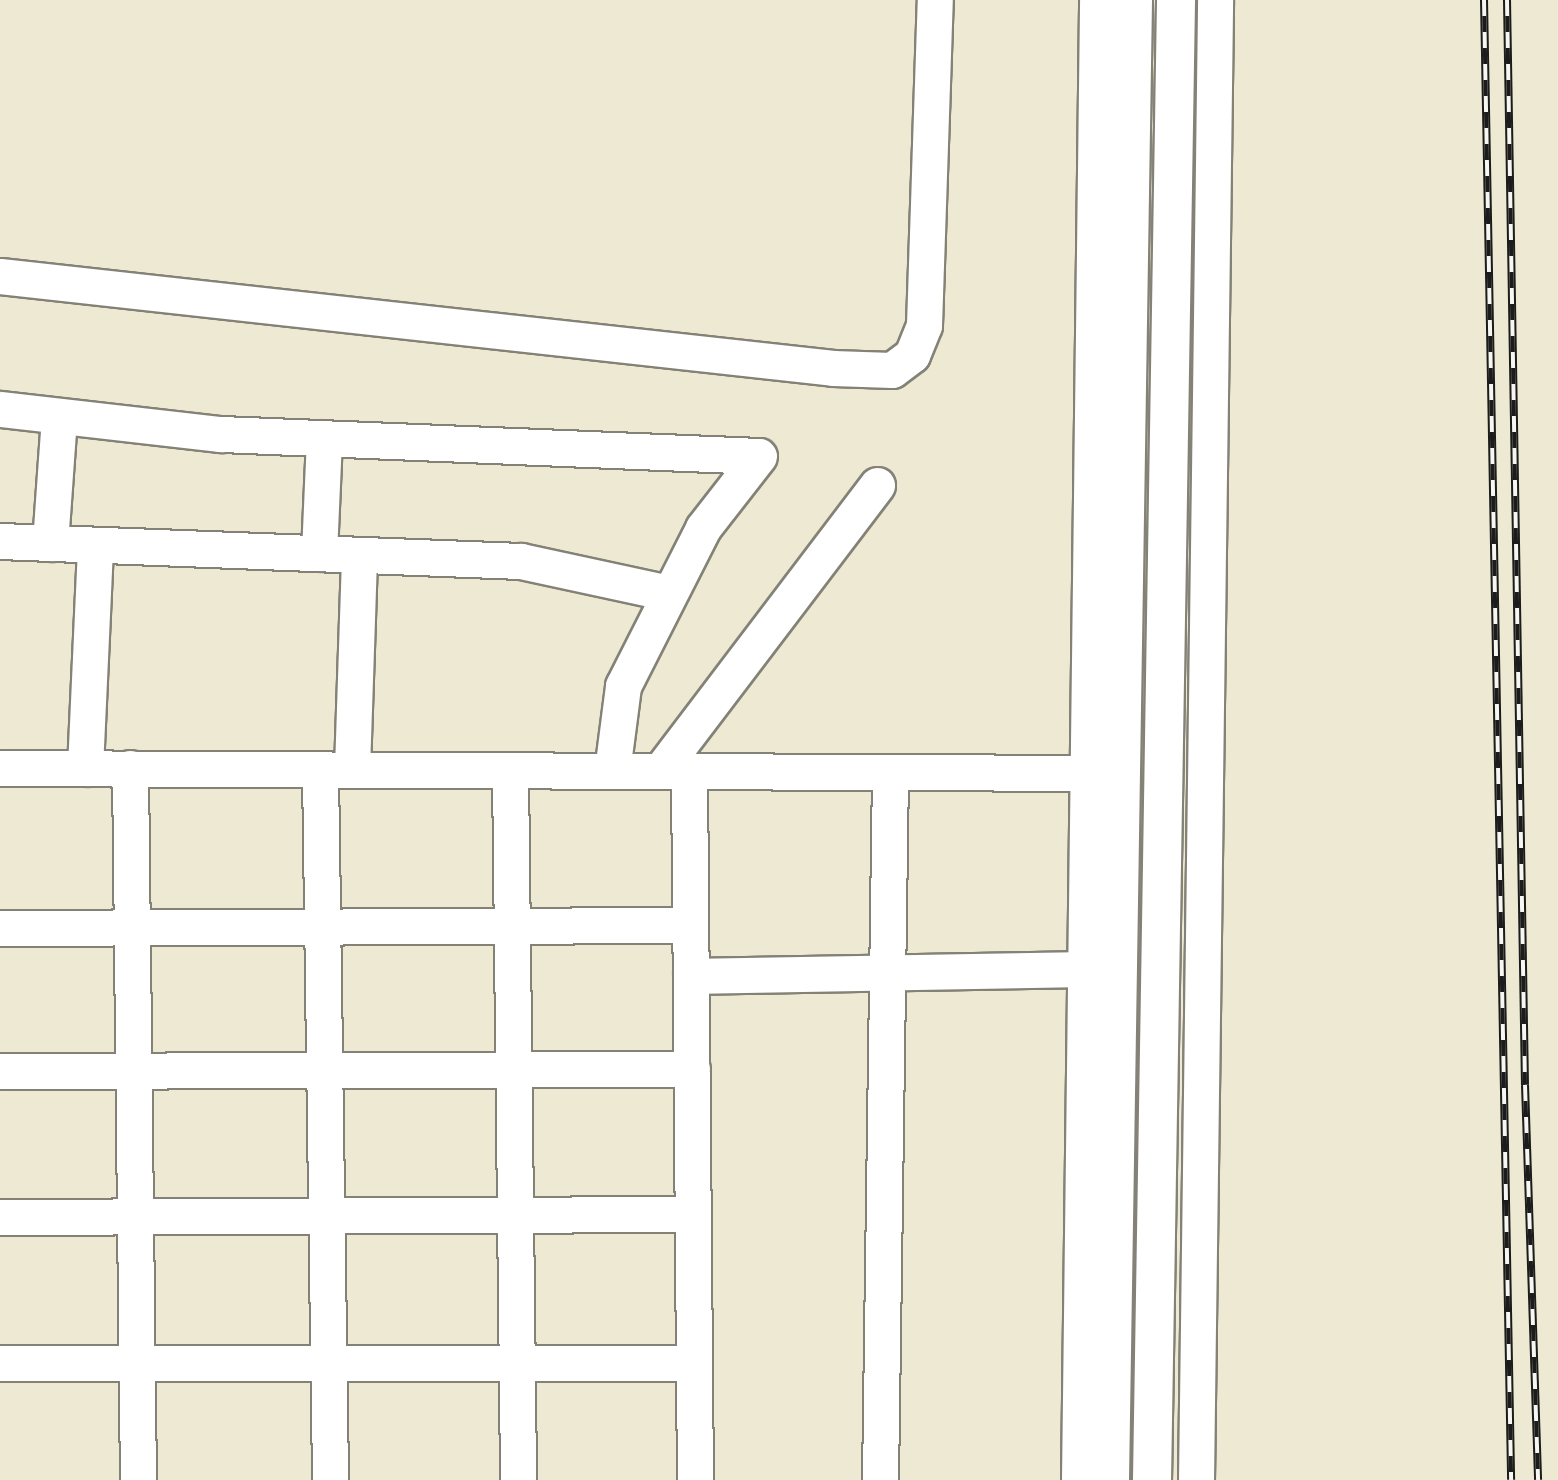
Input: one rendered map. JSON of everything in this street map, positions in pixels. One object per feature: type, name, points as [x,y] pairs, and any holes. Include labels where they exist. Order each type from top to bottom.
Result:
[{"type":"highway","points":[[1110,1480],[1133,0]]},
{"type":"highway","points":[[1152,1480],[1176,0]]},
{"type":"street","points":[[0,276],[833,368],[892,370],[912,355],[924,325],[935,0]]},
{"type":"street","points":[[1079,1480],[1097,0]]},
{"type":"street","points":[[1196,1480],[1215,0]]},
{"type":"street","points":[[0,409],[221,434],[760,456],[703,528],[623,686],[611,771]]},
{"type":"street","points":[[51,543],[58,416]]},
{"type":"street","points":[[319,553],[324,438]]},
{"type":"street","points":[[695,1480],[690,925],[674,771],[877,485]]},
{"type":"street","points":[[0,541],[521,561],[669,593]]},
{"type":"street","points":[[85,768],[95,545]]},
{"type":"street","points":[[330,1480],[322,927],[359,555]]},
{"type":"street","points":[[0,768],[1088,773]]},
{"type":"street","points":[[130,768],[138,1480]]},
{"type":"street","points":[[510,770],[518,1480]]},
{"type":"street","points":[[880,1480],[890,772]]},
{"type":"street","points":[[0,929],[690,925]]},
{"type":"street","points":[[691,976],[1084,969]]},
{"type":"street","points":[[0,1071],[692,1069]]},
{"type":"street","points":[[0,1217],[693,1214]]},
{"type":"street","points":[[0,1363],[694,1363]]},
{"type":"railway","points":[[1484,0],[1511,1480]]},
{"type":"railway","points":[[1507,0],[1525,1085],[1538,1480]]}]
